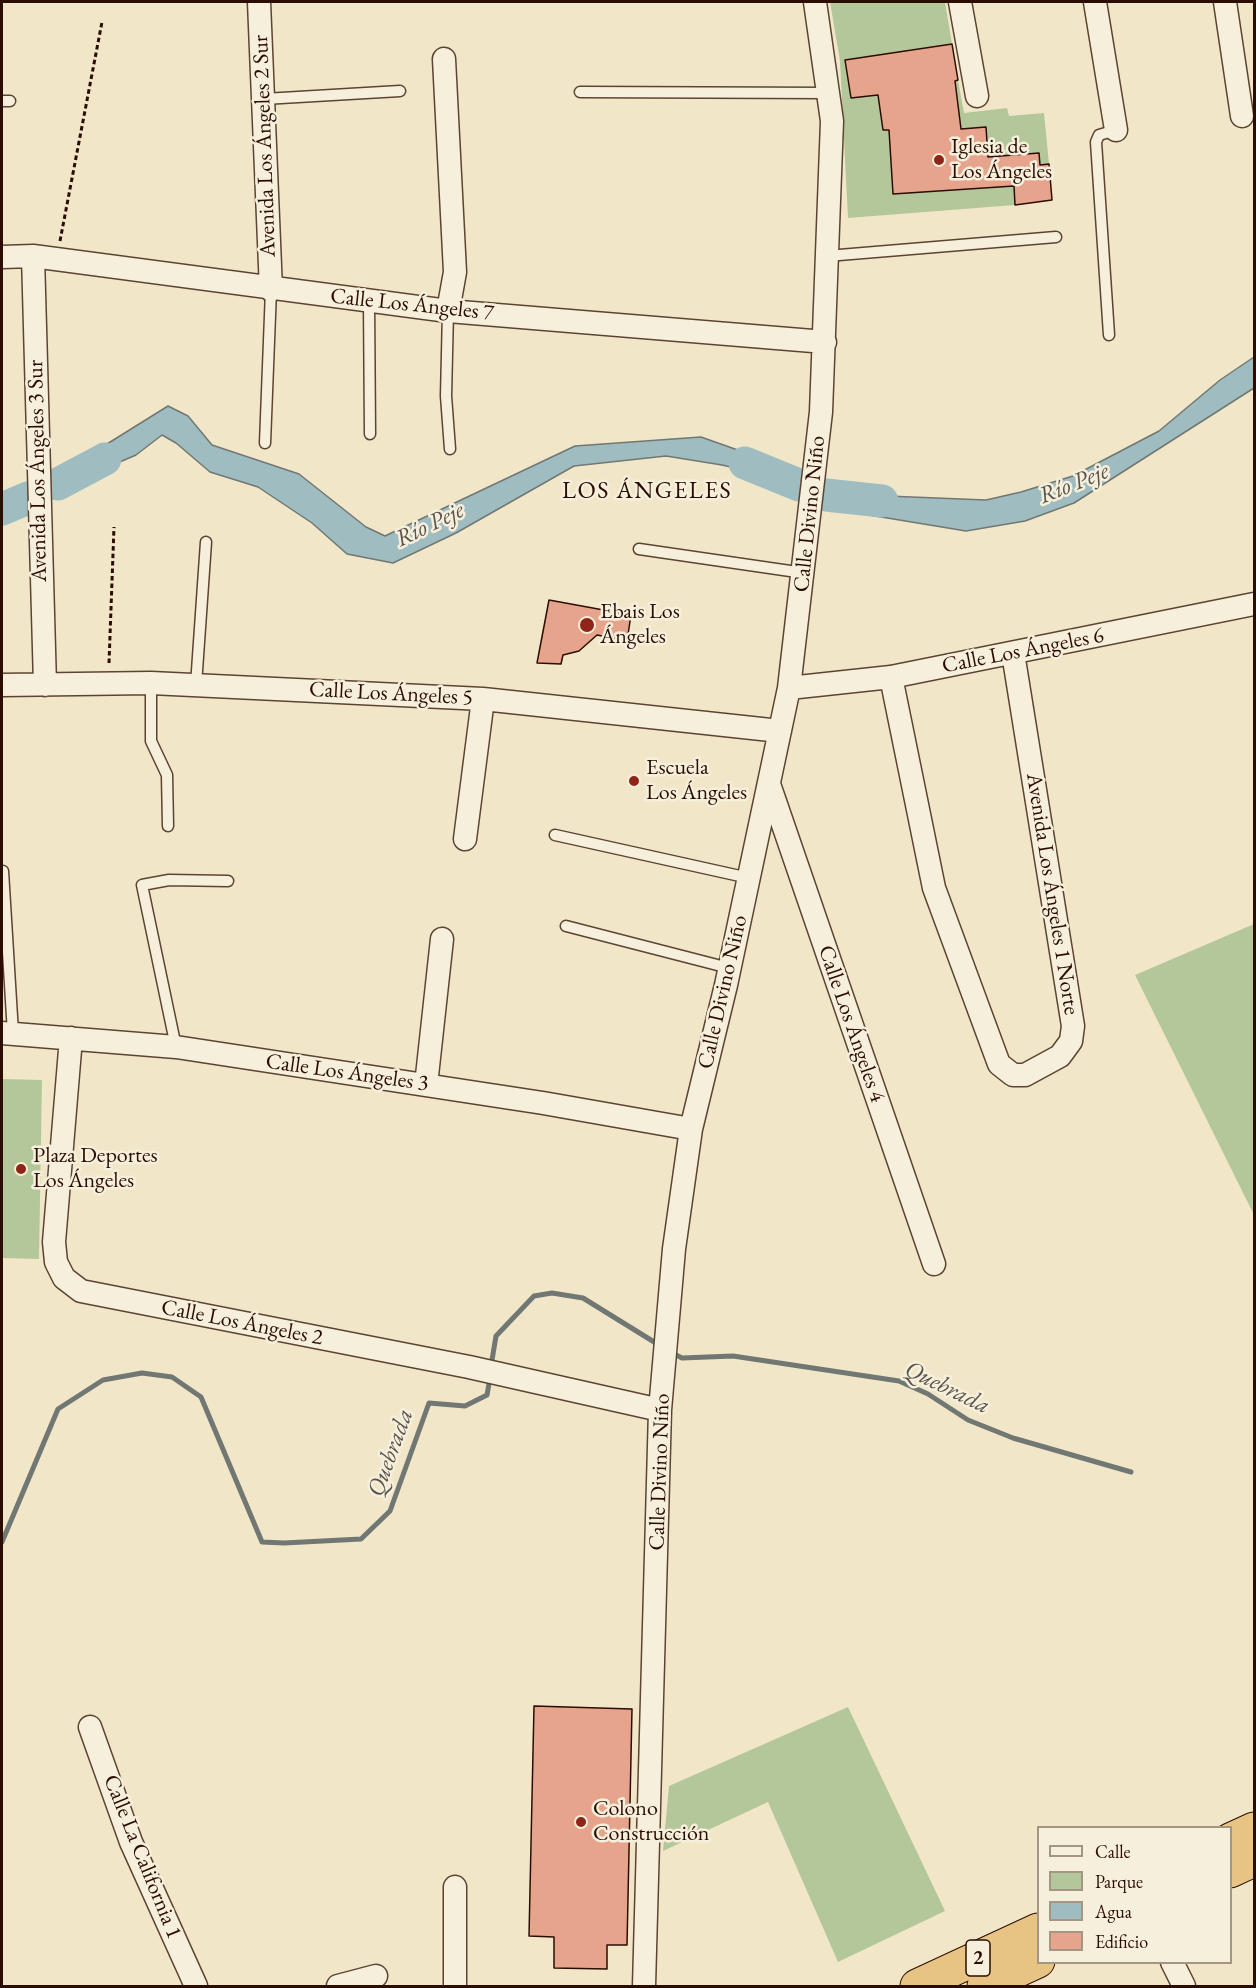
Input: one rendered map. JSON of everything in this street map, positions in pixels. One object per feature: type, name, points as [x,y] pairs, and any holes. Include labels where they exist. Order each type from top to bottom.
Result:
[{"type":"highway","points":[[1232,1839],[1254,1829]]},
{"type":"highway","points":[[1232,1870],[1254,1860]]},
{"type":"highway","name":"2","points":[[917,1986],[1037,1929]]},
{"type":"highway","name":"2","points":[[984,1986],[1037,1961]]},
{"type":"street","name":"Avenida Los Ángeles 2 Sur","points":[[259,2],[271,290]]},
{"type":"street","name":"Calle Divino Niño","points":[[644,1986],[660,1410],[674,1249],[691,1129],[729,968],[789,688],[821,412],[832,121],[815,2]]},
{"type":"street","points":[[960,2],[976,96]]},
{"type":"street","points":[[1095,2],[1116,130]]},
{"type":"street","points":[[1225,2],[1242,116]]},
{"type":"street","points":[[444,59],[454,272],[448,311]]},
{"type":"street","name":"Calle Los Ángeles 7","points":[[2,257],[33,256],[271,290],[448,311],[825,342]]},
{"type":"street","name":"Avenida Los Ángeles 3 Sur","points":[[33,256],[45,685]]},
{"type":"street","name":"Calle Los Ángeles 6","points":[[789,688],[891,677],[1254,604]]},
{"type":"street","name":"Avenida Los Ángeles 1 Norte","points":[[891,677],[934,888],[999,1064],[1013,1075],[1025,1075],[1060,1056],[1071,1041],[1073,1026],[1013,653]]},
{"type":"street","name":"Calle Los Ángeles 5","points":[[2,685],[151,683],[483,699],[780,730]]},
{"type":"street","points":[[465,839],[483,699]]},
{"type":"street","name":"Calle Los Ángeles 4","points":[[769,784],[934,1264]]},
{"type":"street","points":[[426,1085],[442,939]]},
{"type":"street","name":"Calle Los Ángeles 3","points":[[7,1033],[176,1047],[691,1129]]},
{"type":"street","name":"Calle Los Ángeles 2","points":[[71,1038],[54,1242],[56,1262],[64,1278],[81,1291],[469,1367],[660,1410]]},
{"type":"street","name":"Calle La California 1","points":[[90,1727],[131,1842],[196,1986]]},
{"type":"street","points":[[455,1887],[455,1986]]},
{"type":"street","points":[[1173,1964],[1184,1986]]},
{"type":"street","points":[[338,1986],[376,1976]]},
{"type":"lane","points":[[264,99],[400,91]]},
{"type":"lane","points":[[580,92],[828,93]]},
{"type":"lane","points":[[1109,335],[1096,142],[1099,135],[1116,130]]},
{"type":"lane","points":[[827,256],[1056,237]]},
{"type":"lane","points":[[265,443],[271,290]]},
{"type":"lane","points":[[369,301],[370,434]]},
{"type":"lane","points":[[448,311],[446,396],[450,449]]},
{"type":"lane","points":[[196,685],[206,542]]},
{"type":"lane","points":[[639,549],[804,573]]},
{"type":"lane","points":[[151,683],[151,741],[167,775],[168,826]]},
{"type":"lane","points":[[555,835],[748,878]]},
{"type":"lane","points":[[3,871],[7,1033]]},
{"type":"lane","points":[[176,1047],[142,885],[169,879],[228,881]]},
{"type":"lane","points":[[566,926],[729,968]]},
{"type":"path","points":[[57,259],[102,22]]},
{"type":"path","points":[[108,683],[114,526]]},
{"type":"green space","points":[[830,2],[945,2],[952,44],[845,61],[851,98],[878,95],[884,130],[936,125],[928,84],[958,80],[964,113],[1007,108],[1009,116],[1044,113],[1049,164],[1040,165],[1039,153],[1012,156],[1015,205],[848,218],[840,61]]},
{"type":"green space","points":[[1254,924],[1254,1215],[1135,975]]},
{"type":"green space","name":"Plaza Deportes Los Ángeles","points":[[2,1079],[42,1080],[39,1259],[2,1258]]},
{"type":"green space","points":[[848,1707],[945,1911],[838,1962],[768,1802],[663,1851],[669,1786]]},
{"type":"water","points":[[1254,357],[1254,388],[1074,503],[1025,521],[966,531],[863,514],[838,498],[862,495],[986,500],[1073,476],[1159,431],[1220,380]]},
{"type":"water","points":[[168,406],[188,416],[212,445],[299,474],[366,527],[385,536],[575,446],[701,437],[749,454],[788,480],[722,465],[666,456],[574,466],[456,533],[393,563],[347,554],[312,523],[258,487],[210,472],[176,443],[162,435],[136,455],[73,482],[64,479],[70,467]]},
{"type":"building","points":[[952,44],[958,80],[955,81],[961,129],[986,127],[988,157],[1039,153],[1040,165],[1049,164],[1052,200],[1015,205],[1014,186],[893,194],[889,130],[883,130],[878,95],[851,98],[845,60]]},
{"type":"building","name":"Ebais Los Ángeles","points":[[549,600],[631,615],[627,641],[597,635],[579,651],[563,655],[561,664],[537,663]]},
{"type":"building","name":"Colono Construcción","points":[[534,1706],[632,1709],[627,1945],[607,1945],[607,1969],[554,1968],[554,1937],[529,1936]]},
{"type":"waterway","name":"Río Peje","points":[[58,484],[105,459]]},
{"type":"waterway","name":"Río Peje","points":[[745,463],[799,485]]},
{"type":"waterway","name":"Río Peje","points":[[826,495],[882,501]]},
{"type":"waterway","name":"Río Peje","points":[[2,509],[28,498]]},
{"type":"waterway","name":"Quebrada","points":[[491,1366],[496,1336],[534,1296],[552,1293],[583,1298],[659,1345]]},
{"type":"waterway","name":"Quebrada","points":[[672,1353],[682,1358],[733,1356],[899,1381],[928,1394],[968,1420],[1013,1438],[1131,1472]]},
{"type":"waterway","name":"Quebrada","points":[[2,1542],[58,1409],[103,1380],[142,1373],[172,1377],[201,1397],[262,1542],[284,1543],[361,1539],[390,1511],[429,1403],[465,1406],[487,1395],[490,1378]]},
{"type":"place","name":"Iglesia de Los Ángeles","points":[[939,160]]},
{"type":"place","name":"Ebais Los Ángeles","points":[[587,625]]},
{"type":"place","name":"Escuela Los Ángeles","points":[[634,781]]},
{"type":"place","name":"Plaza Deportes Los Ángeles","points":[[21,1169]]},
{"type":"place","name":"Colono Construcción","points":[[581,1822]]},
{"type":"district","name":"LOS ÁNGELES","points":[[647,491]]}]
